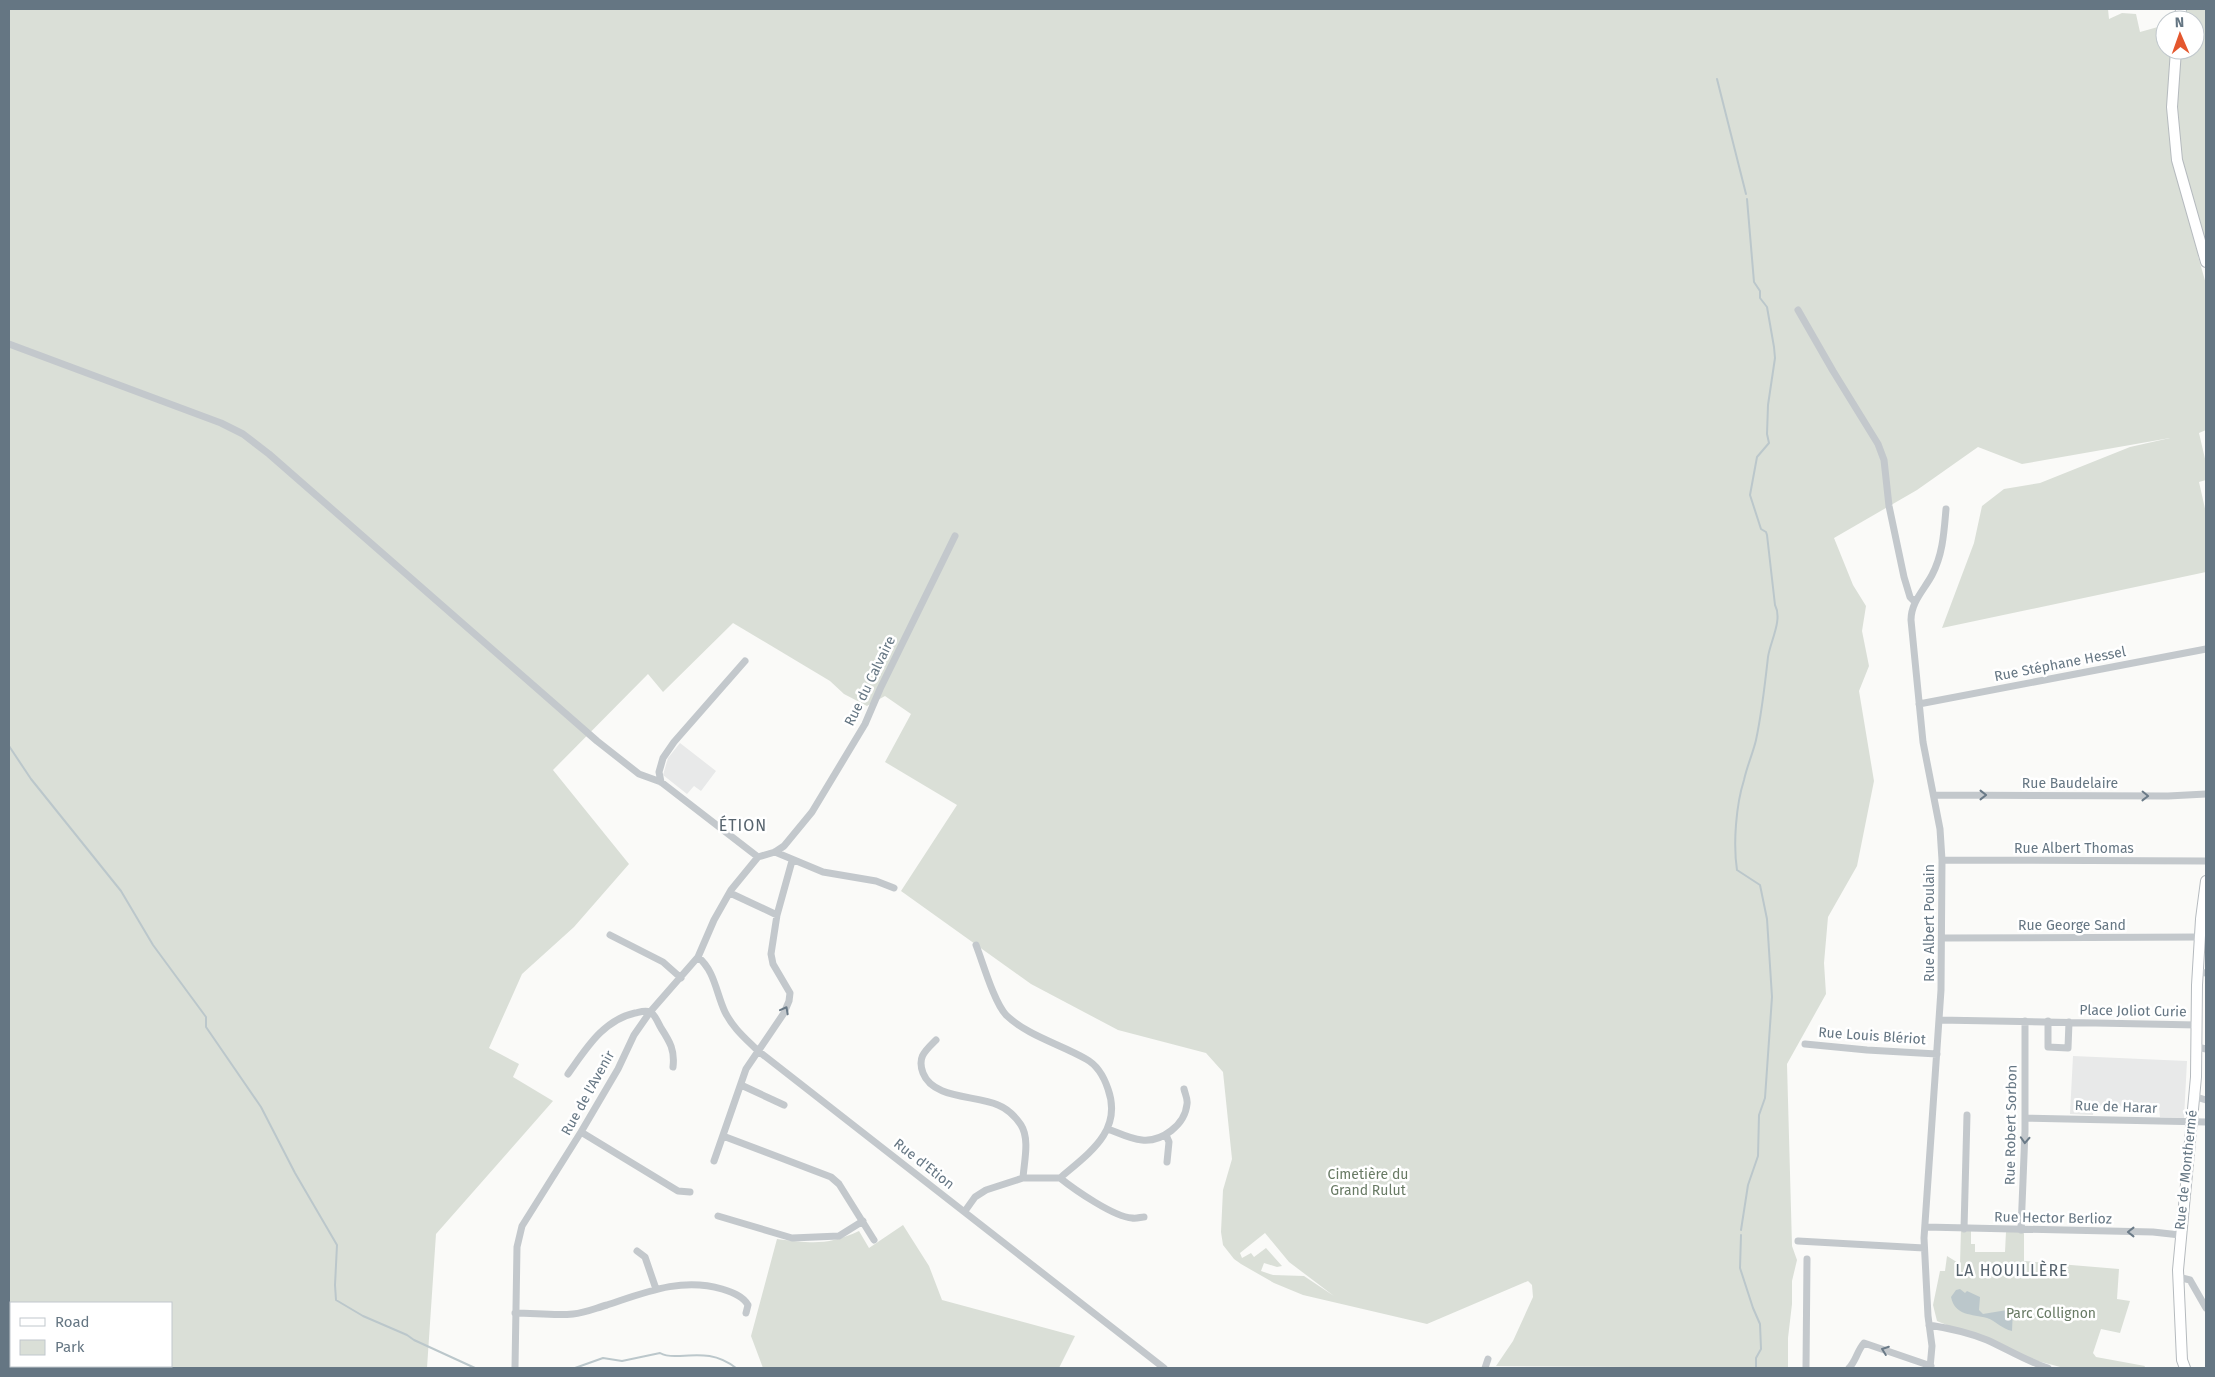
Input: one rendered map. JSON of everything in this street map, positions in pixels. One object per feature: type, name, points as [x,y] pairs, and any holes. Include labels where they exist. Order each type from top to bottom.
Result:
[{"type":"main road","points":[[2175,60],[2172,107],[2177,160],[2206,262]]},
{"type":"main road","name":"Rue de Monthermé","points":[[2185,1368],[2178,1277],[2193,1096],[2201,1048],[2197,1025],[2202,972],[2200,936],[2204,916],[2206,881]]},
{"type":"street","points":[[1798,310],[1878,444],[1884,460],[1889,506],[1902,569],[1910,597],[1915,602],[1932,575],[1939,558],[1943,541],[1946,510]]},
{"type":"street","points":[[9,344],[221,423],[243,434],[304,484],[587,731],[639,774],[660,782],[758,857],[775,852],[792,861],[822,872],[876,881],[894,888]]},
{"type":"street","name":"Rue du Calvaire","points":[[775,852],[784,846],[812,812],[865,724],[880,689],[955,536]]},
{"type":"street","name":"Rue Albert Poulain","points":[[1915,602],[1911,611],[1911,620],[1919,704],[1928,773],[1934,795],[1942,860],[1943,938],[1924,1248],[1932,1353],[1930,1367]]},
{"type":"street","name":"Rue Stéphane Hessel","points":[[1919,704],[2206,649]]},
{"type":"street","points":[[660,782],[659,772],[663,758],[674,742],[745,661]]},
{"type":"street","name":"Rue Baudelaire","points":[[1934,795],[2168,796],[2206,794]]},
{"type":"street","name":"Rue de l'Avenir","points":[[515,1368],[517,1247],[522,1226],[618,1069],[634,1035],[650,1012],[698,958],[714,920],[730,893],[758,857]]},
{"type":"street","name":"Rue Albert Thomas","points":[[1942,860],[2206,861]]},
{"type":"street","points":[[714,1161],[746,1070],[757,1050],[784,1013],[789,1001],[790,993],[786,983],[773,964],[771,954],[776,916],[792,861]]},
{"type":"street","points":[[730,893],[776,916]]},
{"type":"street","points":[[610,935],[663,962],[681,978]]},
{"type":"street","name":"Rue George Sand","points":[[1943,938],[2200,936]]},
{"type":"street","points":[[976,945],[991,986],[1004,1013],[1018,1025],[1088,1060],[1099,1070],[1111,1096],[1112,1120],[1102,1139],[1060,1178]]},
{"type":"street","name":"Rue d'Etion","points":[[698,958],[707,964],[725,1012],[735,1029],[757,1050],[1164,1368]]},
{"type":"street","points":[[568,1074],[591,1042],[609,1023],[625,1015],[644,1011],[654,1015],[673,1047],[675,1054],[673,1067]]},
{"type":"street","name":"Place Joliot Curie","points":[[1939,1020],[2197,1025]]},
{"type":"street","name":"Rue Robert Sorbon","points":[[2021,1230],[2026,1118],[2025,1021]]},
{"type":"street","name":"Place Joliot Curie","points":[[2048,1021],[2048,1047],[2068,1048],[2069,1022]]},
{"type":"street","points":[[936,1040],[922,1054],[920,1064],[928,1082],[937,1089],[997,1104],[1011,1112],[1022,1126],[1026,1143],[1023,1178]]},
{"type":"street","name":"Rue Louis Blériot","points":[[1805,1044],[1937,1054]]},
{"type":"street","points":[[740,1085],[784,1105]]},
{"type":"street","points":[[1108,1129],[1144,1140],[1166,1135],[1185,1114],[1188,1102],[1184,1089]]},
{"type":"street","points":[[2193,1096],[2206,1100]]},
{"type":"street","points":[[1964,1229],[1967,1115]]},
{"type":"street","name":"Rue de Harar","points":[[2026,1118],[2206,1122]]},
{"type":"street","points":[[581,1132],[678,1191],[690,1192]]},
{"type":"street","points":[[1166,1135],[1169,1142],[1167,1162]]},
{"type":"street","points":[[723,1136],[744,1146],[831,1177],[839,1184],[874,1240]]},
{"type":"street","points":[[965,1211],[975,1197],[986,1190],[1023,1178],[1060,1178],[1074,1189],[1118,1215],[1132,1218],[1144,1217]]},
{"type":"street","points":[[718,1216],[792,1238],[838,1236],[863,1221]]},
{"type":"street","name":"Rue Hector Berlioz","points":[[1925,1227],[2153,1232],[2180,1235]]},
{"type":"street","points":[[1798,1241],[1924,1248]]},
{"type":"street","points":[[636,1251],[645,1257],[656,1289]]},
{"type":"street","points":[[1806,1368],[1807,1259]]},
{"type":"street","points":[[2178,1277],[2190,1280],[2206,1308]]},
{"type":"street","points":[[516,1313],[573,1314],[676,1284],[706,1285],[728,1291],[745,1300],[748,1305],[746,1313]]},
{"type":"street","points":[[2197,1292],[2206,1299]]},
{"type":"street","points":[[1930,1326],[1942,1327],[1986,1340],[2026,1361],[2048,1368]]},
{"type":"street","points":[[1849,1368],[1854,1363],[1858,1350],[1864,1342],[1930,1367]]},
{"type":"street","points":[[1485,1368],[1488,1359]]},
{"type":"shaded area","points":[[680,743],[716,771],[701,791],[694,786],[687,794],[663,775],[668,758]]},
{"type":"shaded area","points":[[2073,1056],[2187,1061],[2184,1118],[2160,1117],[2159,1107],[2094,1106],[2093,1115],[2070,1114]]},
{"type":"shaded area","points":[[1960,1289],[1965,1293],[1967,1291],[1980,1297],[1979,1310],[1983,1314],[2013,1309],[2012,1331],[2005,1329],[1990,1319],[1965,1313],[1956,1308],[1951,1297],[1956,1290]]},
{"type":"green space","name":"Cimetière du Grand Rulut","points":[[9,9],[2108,9],[2109,19],[2122,13],[2136,14],[2140,32],[2155,28],[2155,60],[2205,60],[2205,10],[2185,10],[2206,9],[2206,255],[2198,256],[2206,284],[2206,430],[2199,433],[2206,463],[2206,480],[2199,482],[2206,513],[2206,572],[1942,628],[1974,543],[1982,506],[2004,489],[2040,483],[2130,447],[2170,438],[2022,464],[1978,447],[1917,490],[1834,538],[1853,585],[1866,606],[1862,631],[1869,666],[1859,691],[1874,781],[1857,866],[1828,917],[1824,963],[1826,994],[1787,1064],[1792,1246],[1797,1260],[1792,1281],[1788,1368],[1496,1366],[1513,1341],[1533,1297],[1532,1285],[1528,1281],[1427,1324],[1303,1295],[1274,1283],[1241,1264],[1234,1259],[1223,1245],[1221,1232],[1223,1190],[1232,1159],[1223,1072],[1206,1053],[1118,1030],[1031,984],[901,891],[957,805],[885,762],[911,714],[885,696],[867,706],[844,694],[830,681],[733,623],[663,692],[648,674],[553,770],[629,864],[574,927],[522,974],[489,1048],[519,1064],[513,1077],[553,1101],[436,1234],[427,1368],[9,1368]],"holes":[[[1265,1233],[1289,1262],[1334,1296],[1304,1276],[1273,1275],[1261,1271],[1264,1263],[1277,1267],[1282,1266],[1266,1248],[1254,1257],[1251,1253],[1242,1258],[1240,1253]]]},
{"type":"green space","points":[[903,1225],[929,1266],[942,1300],[1075,1336],[1059,1368],[763,1368],[751,1336],[777,1239],[819,1242],[848,1236],[859,1231],[869,1248]]},
{"type":"green space","name":"Parc Collignon","points":[[1961,1230],[1971,1231],[1971,1244],[1975,1244],[1975,1252],[2005,1252],[2006,1232],[2024,1232],[2024,1261],[2119,1269],[2117,1299],[2130,1301],[2120,1333],[2101,1329],[2093,1353],[2096,1357],[2145,1366],[2144,1368],[2064,1368],[2026,1358],[1937,1321],[1933,1305],[1940,1271],[1945,1271],[1947,1256],[1960,1264]]},
{"type":"waterway","points":[[1717,79],[1746,194]]},
{"type":"waterway","points":[[1741,1230],[1748,1185],[1758,1156],[1759,1115],[1765,1098],[1772,997],[1767,919],[1760,885],[1737,870],[1735,848],[1736,825],[1741,790],[1755,745],[1769,651],[1778,617],[1767,535],[1761,529],[1750,495],[1757,457],[1769,443],[1767,434],[1768,405],[1775,358],[1767,307],[1760,298],[1760,291],[1754,282],[1747,199]]},
{"type":"waterway","points":[[9,746],[31,779],[121,891],[153,945],[206,1017],[206,1027],[261,1107],[295,1173],[337,1245],[336,1300],[363,1316],[475,1368]]},
{"type":"waterway","points":[[1741,1235],[1740,1268],[1760,1324],[1761,1349],[1756,1358],[1756,1368]]},
{"type":"waterway","points":[[575,1368],[603,1358],[622,1361],[660,1353],[670,1356],[710,1356],[723,1360],[736,1368]]},
{"type":"district","name":"ÉTION","points":[[743,825]]},
{"type":"district","name":"LA HOUILLÈRE","points":[[2012,1270]]}]
